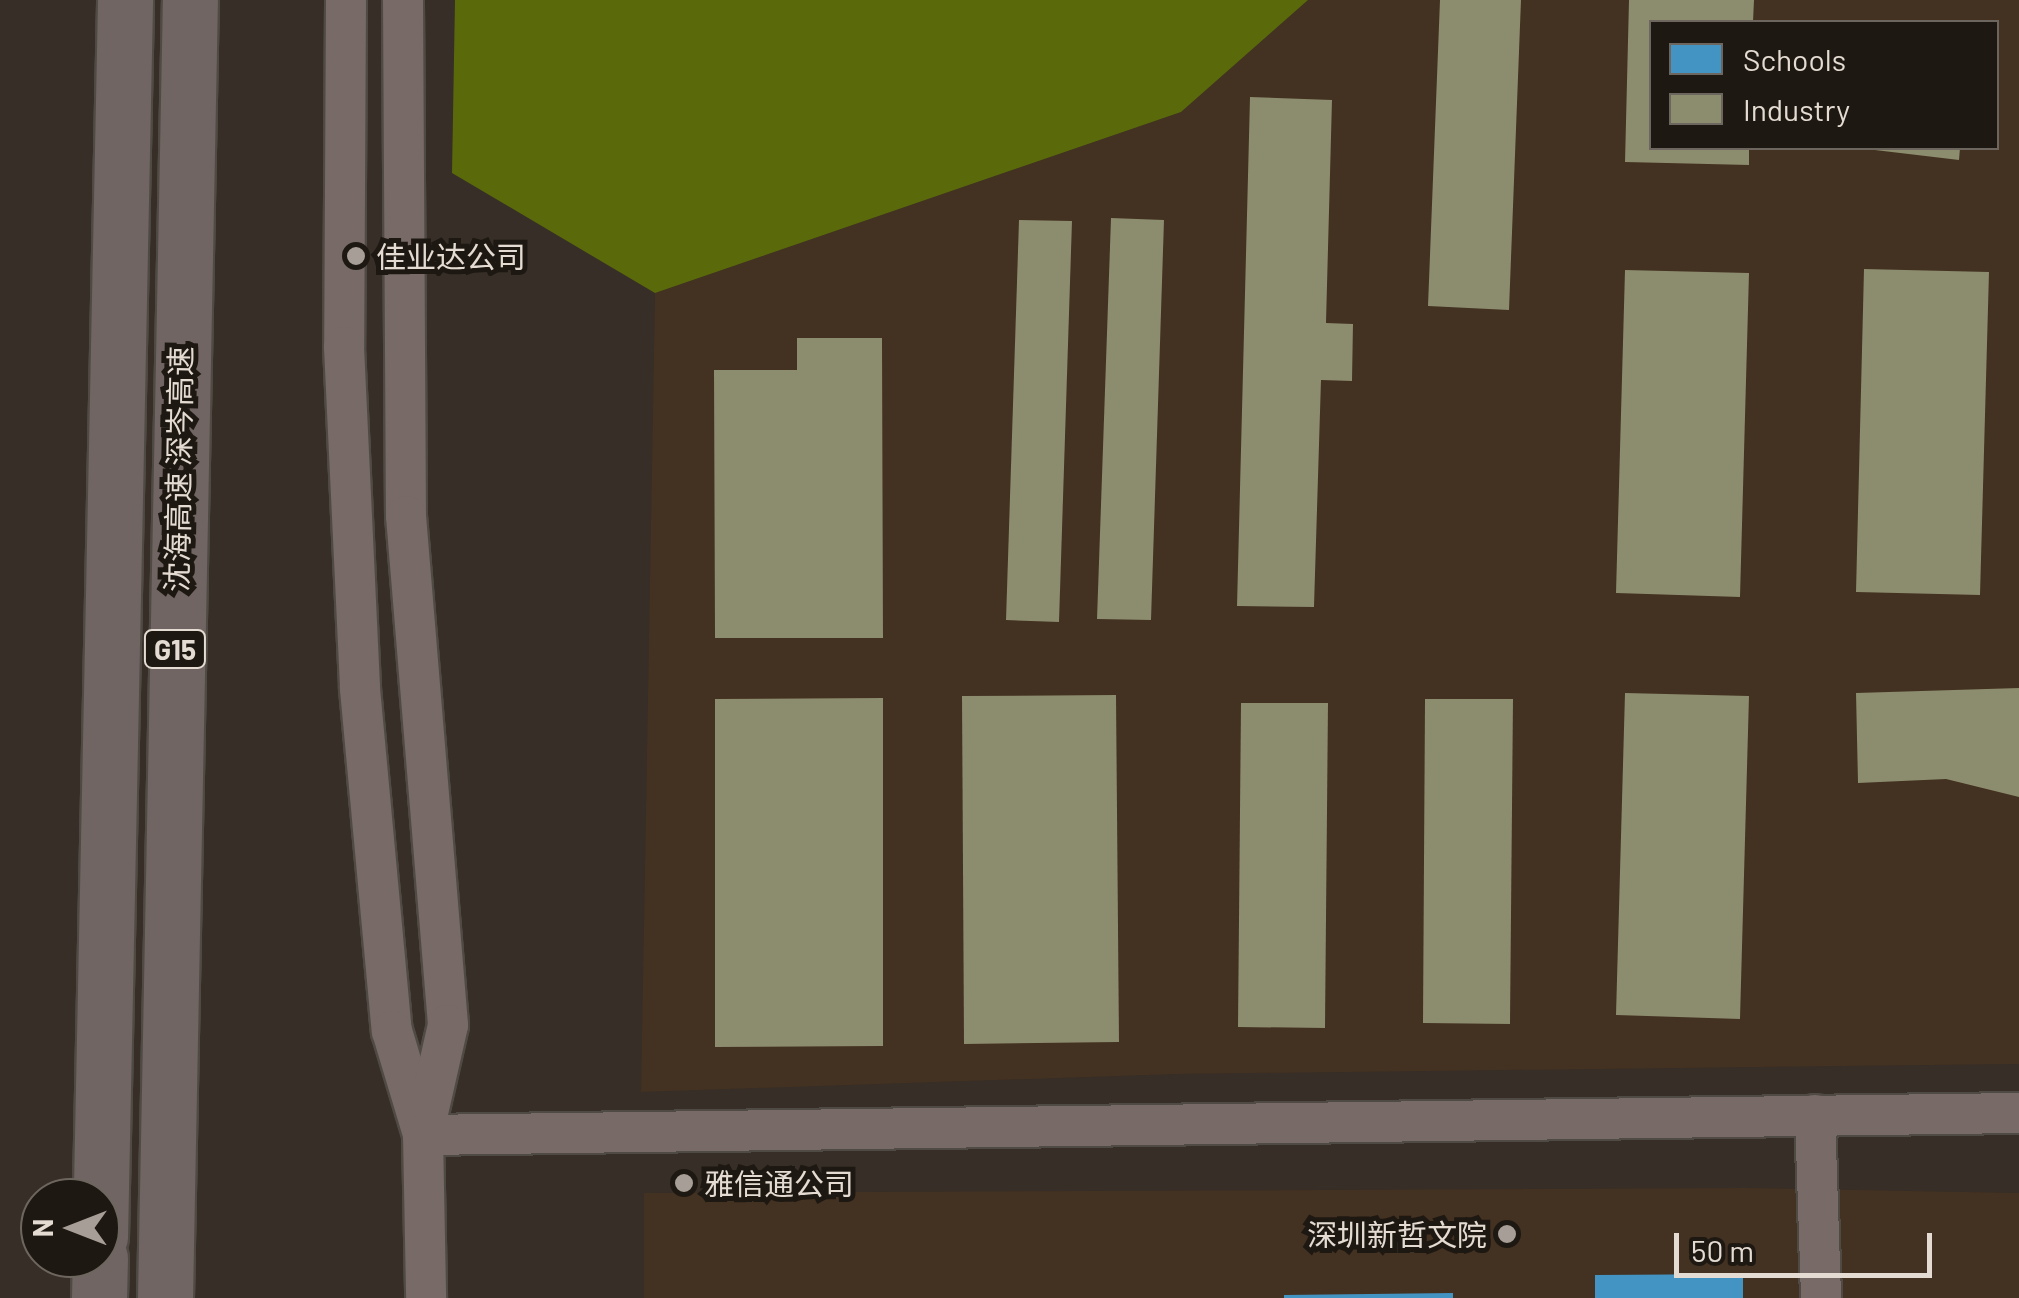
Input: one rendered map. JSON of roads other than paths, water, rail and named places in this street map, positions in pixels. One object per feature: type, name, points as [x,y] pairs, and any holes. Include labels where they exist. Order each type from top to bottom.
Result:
[{"type":"highway","points":[[97,0],[117,356]]},
{"type":"highway","name":"沈海高速 深岑高速","points":[[101,1178],[125,0]]},
{"type":"highway","name":"沈海高速 深岑高速","points":[[164,1298],[190,0]]},
{"type":"street","points":[[346,0],[344,347],[360,690],[392,1031],[423,1135]]},
{"type":"street","points":[[402,0],[406,516],[448,1025],[423,1135],[426,1298]]},
{"type":"street","points":[[423,1135],[2019,1112]]},
{"type":"street","points":[[1814,1116],[1821,1298]]},
{"type":"place","name":"佳业达公司","points":[[356,256]]},
{"type":"place","name":"雅信通公司","points":[[684,1183]]},
{"type":"place","name":"深圳新哲文院","points":[[1507,1234]]}]
